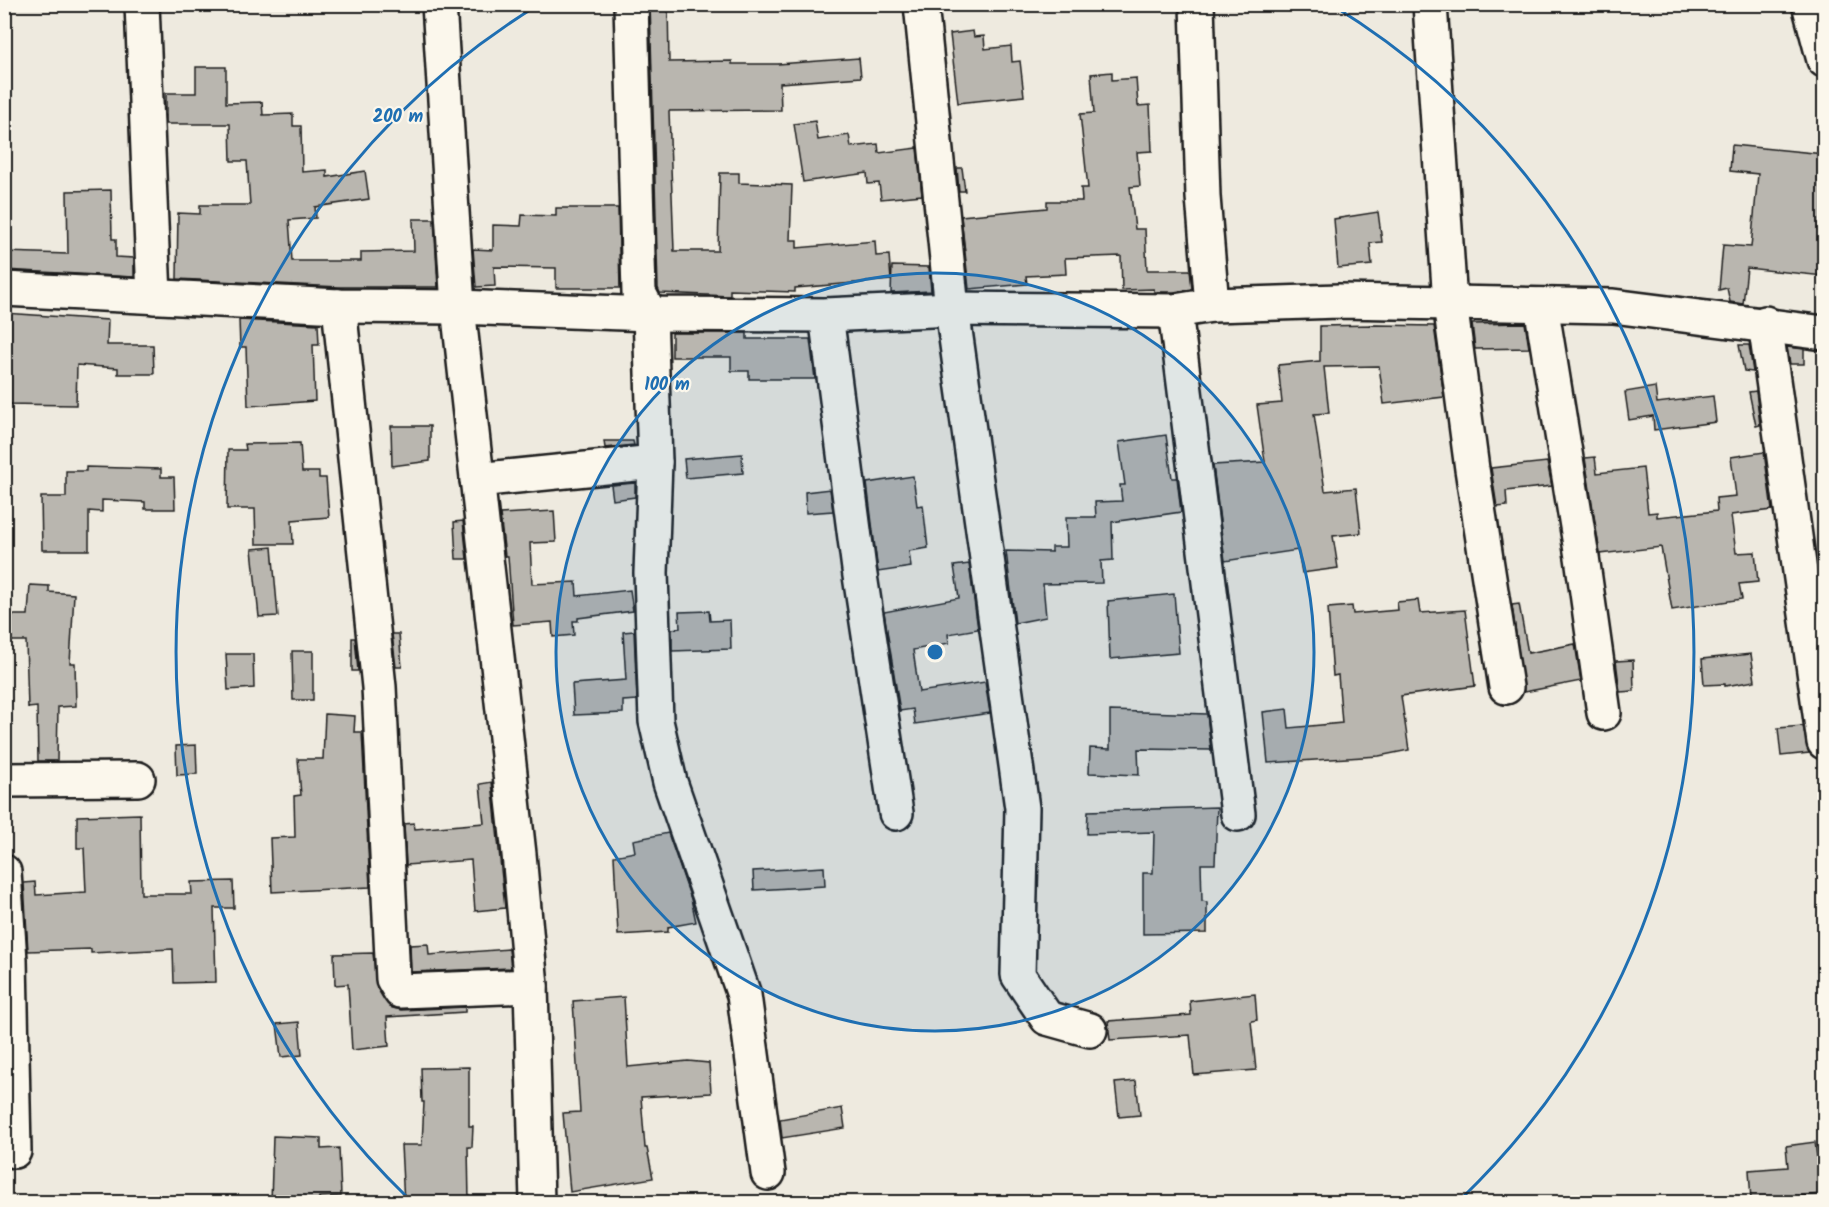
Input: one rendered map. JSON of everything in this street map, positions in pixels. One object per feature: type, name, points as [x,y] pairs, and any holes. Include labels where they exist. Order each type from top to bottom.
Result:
[{"type":"street","points":[[142,4],[154,297]]},
{"type":"street","points":[[439,4],[458,307],[519,854],[531,986],[537,1203]]},
{"type":"street","points":[[631,4],[639,293],[650,314],[655,462],[651,573],[657,722],[670,782],[744,995],[768,1173]]},
{"type":"street","points":[[921,4],[952,309],[1022,808],[1018,975],[1047,1018],[1090,1030]]},
{"type":"street","points":[[1197,4],[1203,197],[1212,306]]},
{"type":"street","points":[[1430,4],[1450,303],[1472,469],[1506,687]]},
{"type":"street","points":[[1809,4],[1822,46]]},
{"type":"street","points":[[4,289],[339,306],[458,307],[650,314],[826,315],[952,309],[1175,311],[1212,306],[1339,300],[1613,306],[1765,323],[1824,333]]},
{"type":"street","points":[[1541,305],[1582,557],[1604,713]]},
{"type":"street","points":[[339,306],[379,687],[393,979],[400,991],[531,986]]},
{"type":"street","points":[[1175,311],[1238,814]]},
{"type":"street","points":[[826,315],[859,569],[896,813]]},
{"type":"street","points":[[1765,323],[1824,742]]},
{"type":"street","points":[[477,480],[655,462]]},
{"type":"street","points":[[4,780],[138,779]]},
{"type":"street","points":[[4,872],[10,960],[14,1151]]},
{"type":"building","points":[[650,4],[668,4],[669,62],[732,61],[732,64],[778,64],[859,58],[861,77],[780,83],[781,110],[669,111],[674,251],[718,251],[720,173],[739,173],[739,183],[792,185],[790,240],[797,240],[797,248],[875,241],[876,256],[889,255],[891,280],[795,288],[795,292],[730,290],[730,296],[660,293],[658,288]]},
{"type":"building","points":[[973,31],[974,37],[984,36],[985,49],[1011,46],[1012,62],[1020,61],[1024,96],[958,103],[950,34]]},
{"type":"building","points":[[196,67],[226,67],[226,103],[262,102],[263,115],[293,114],[293,126],[301,126],[302,172],[327,170],[327,177],[365,171],[369,199],[315,207],[316,218],[289,220],[292,261],[361,261],[361,252],[414,251],[413,219],[434,219],[438,287],[340,287],[177,279],[178,213],[200,214],[200,205],[250,205],[247,161],[231,161],[230,124],[166,124],[166,93],[196,93]]},
{"type":"building","points":[[1112,72],[1112,80],[1136,78],[1138,106],[1150,105],[1152,151],[1137,152],[1140,186],[1130,187],[1135,229],[1145,229],[1147,270],[1190,270],[1192,289],[1174,292],[1154,292],[1154,289],[1122,290],[1121,256],[1065,258],[1066,274],[1026,276],[1027,284],[969,289],[961,216],[1047,208],[1047,201],[1082,201],[1081,188],[1088,188],[1080,114],[1094,113],[1091,74]]},
{"type":"building","points":[[815,121],[818,140],[849,135],[851,147],[878,144],[879,153],[917,148],[922,195],[881,199],[879,183],[868,184],[867,173],[803,182],[794,124]]},
{"type":"building","points":[[1732,145],[1824,154],[1824,276],[1747,268],[1743,304],[1730,302],[1727,288],[1719,290],[1723,245],[1751,247],[1758,174],[1730,171]]},
{"type":"building","points":[[957,168],[962,168],[965,191],[959,191]]},
{"type":"building","points":[[111,190],[112,239],[116,239],[116,257],[134,258],[134,277],[4,270],[4,252],[68,254],[67,191]]},
{"type":"building","points":[[556,208],[618,208],[620,288],[556,288],[556,268],[494,267],[495,286],[476,287],[473,249],[493,250],[493,225],[521,226],[522,215],[556,216]]},
{"type":"building","points":[[1378,212],[1382,242],[1370,243],[1372,265],[1338,268],[1334,219]]},
{"type":"building","points":[[892,266],[929,267],[931,291],[891,293]]},
{"type":"building","points":[[4,313],[108,320],[107,345],[153,345],[154,374],[118,374],[118,368],[77,365],[76,405],[4,404]]},
{"type":"building","points":[[239,320],[318,324],[319,345],[313,345],[315,401],[248,406],[246,347],[240,347]]},
{"type":"building","points":[[1525,323],[1529,348],[1475,349],[1472,324]]},
{"type":"building","points":[[1320,326],[1434,326],[1444,397],[1384,404],[1379,366],[1324,367],[1329,413],[1314,414],[1325,491],[1356,488],[1361,533],[1333,536],[1338,568],[1302,573],[1298,550],[1225,561],[1213,465],[1265,462],[1257,405],[1282,403],[1278,365],[1320,361]]},
{"type":"building","points":[[672,333],[747,333],[747,339],[810,339],[815,379],[749,379],[749,371],[731,371],[731,357],[672,357]]},
{"type":"building","points":[[1739,345],[1749,345],[1753,372],[1744,371]]},
{"type":"building","points":[[1787,347],[1804,349],[1804,364],[1790,364]]},
{"type":"building","points":[[1655,387],[1657,403],[1713,396],[1716,422],[1654,430],[1653,416],[1629,420],[1625,392]]},
{"type":"building","points":[[1756,391],[1760,425],[1756,426],[1749,392]]},
{"type":"building","points":[[391,426],[430,426],[430,461],[392,466]]},
{"type":"building","points":[[1166,435],[1172,478],[1177,478],[1181,512],[1112,522],[1113,560],[1101,561],[1102,583],[1043,584],[1046,617],[1015,623],[1006,551],[1052,552],[1052,547],[1067,547],[1066,517],[1096,517],[1095,502],[1122,501],[1120,485],[1125,485],[1119,442]]},
{"type":"building","points":[[604,441],[633,441],[634,445],[605,448]]},
{"type":"building","points":[[300,443],[302,472],[319,472],[319,478],[326,478],[329,517],[292,520],[293,544],[256,544],[255,509],[227,509],[228,450],[246,450],[245,444]]},
{"type":"building","points":[[1764,452],[1772,510],[1731,515],[1736,553],[1755,552],[1758,582],[1739,584],[1742,599],[1672,610],[1661,547],[1600,554],[1585,458],[1595,457],[1597,473],[1643,468],[1648,513],[1657,512],[1657,517],[1717,511],[1716,498],[1736,496],[1731,457]]},
{"type":"building","points":[[742,454],[743,473],[686,478],[684,459]]},
{"type":"building","points":[[1547,462],[1552,486],[1506,491],[1507,506],[1497,507],[1491,468]]},
{"type":"building","points":[[86,467],[161,469],[161,477],[174,477],[175,509],[145,509],[145,502],[102,500],[102,512],[89,511],[89,550],[42,550],[41,497],[66,497],[66,471],[86,471]]},
{"type":"building","points":[[913,476],[917,506],[923,505],[928,548],[909,551],[911,567],[878,572],[867,483]]},
{"type":"building","points":[[635,483],[635,497],[613,500],[611,485]]},
{"type":"building","points":[[830,489],[833,511],[806,513],[805,492]]},
{"type":"building","points":[[554,511],[556,542],[530,543],[532,584],[576,582],[577,596],[630,590],[633,611],[578,618],[578,621],[573,621],[574,635],[553,637],[552,622],[513,625],[508,556],[505,556],[500,514]]},
{"type":"building","points":[[463,521],[467,559],[456,559],[454,522]]},
{"type":"building","points":[[272,547],[278,616],[259,617],[252,549]]},
{"type":"building","points":[[969,564],[978,629],[948,634],[949,643],[913,650],[919,692],[985,682],[990,713],[915,724],[913,709],[900,711],[884,612],[959,598],[954,566]]},
{"type":"building","points":[[30,585],[49,586],[49,592],[74,594],[70,663],[75,663],[76,706],[58,707],[57,761],[38,761],[37,707],[28,708],[26,641],[4,641],[4,615],[28,615]]},
{"type":"building","points":[[1174,594],[1179,653],[1110,659],[1108,601]]},
{"type":"building","points":[[1418,600],[1420,613],[1465,610],[1475,686],[1401,696],[1409,750],[1379,756],[1268,763],[1263,712],[1287,709],[1289,728],[1342,723],[1338,675],[1333,676],[1328,608],[1352,606],[1353,614],[1398,610],[1397,602]]},
{"type":"building","points":[[1519,604],[1528,653],[1575,644],[1581,681],[1524,692],[1512,605]]},
{"type":"building","points":[[709,611],[710,621],[730,620],[731,649],[672,651],[672,629],[680,628],[679,612]]},
{"type":"building","points":[[634,631],[637,700],[623,701],[623,713],[574,715],[572,684],[626,680],[623,632]]},
{"type":"building","points":[[392,634],[399,634],[402,667],[396,667]]},
{"type":"building","points":[[352,638],[355,638],[358,671],[352,671]]},
{"type":"building","points":[[292,651],[313,651],[313,700],[293,700]]},
{"type":"building","points":[[226,654],[253,654],[254,688],[228,690]]},
{"type":"building","points":[[1751,654],[1755,681],[1725,686],[1725,684],[1704,685],[1702,659]]},
{"type":"building","points":[[1633,660],[1634,691],[1620,692],[1616,661]]},
{"type":"building","points":[[1110,711],[1207,714],[1211,750],[1138,749],[1139,775],[1089,773],[1090,748],[1110,749]]},
{"type":"building","points":[[325,714],[355,716],[354,732],[362,732],[370,887],[272,892],[270,838],[295,837],[294,796],[301,795],[298,759],[323,759]]},
{"type":"building","points":[[1803,726],[1809,753],[1781,756],[1778,728]]},
{"type":"building","points":[[196,745],[197,774],[177,775],[176,746]]},
{"type":"building","points":[[492,782],[505,908],[475,911],[471,860],[406,865],[404,824],[414,823],[415,829],[484,823],[480,784]]},
{"type":"building","points":[[1217,807],[1215,864],[1201,864],[1202,901],[1207,902],[1207,933],[1143,934],[1143,873],[1153,873],[1154,832],[1087,834],[1088,811]]},
{"type":"building","points":[[140,814],[141,894],[192,894],[191,882],[233,881],[234,908],[214,908],[216,982],[174,983],[173,949],[91,953],[91,949],[28,951],[24,883],[35,882],[36,895],[86,892],[84,848],[77,848],[77,816]]},
{"type":"building","points":[[668,833],[691,899],[696,922],[668,927],[668,932],[618,935],[614,856],[635,852],[633,840]]},
{"type":"building","points":[[824,867],[825,886],[754,890],[753,871]]},
{"type":"building","points":[[428,944],[429,955],[509,949],[511,968],[411,972],[410,945]]},
{"type":"building","points":[[373,953],[377,988],[390,1007],[401,1010],[465,1007],[465,1012],[387,1017],[389,1046],[352,1050],[348,984],[335,985],[334,954]]},
{"type":"building","points":[[1255,994],[1257,1020],[1251,1021],[1256,1070],[1194,1075],[1190,1035],[1110,1040],[1108,1021],[1191,1015],[1190,1001]]},
{"type":"building","points":[[624,997],[628,1067],[688,1061],[709,1063],[711,1093],[641,1097],[645,1148],[647,1148],[653,1178],[570,1192],[563,1113],[580,1112],[573,1001]]},
{"type":"building","points":[[299,1022],[302,1055],[281,1057],[277,1024]]},
{"type":"building","points":[[469,1067],[469,1126],[473,1126],[472,1147],[468,1147],[469,1202],[404,1203],[401,1145],[422,1145],[424,1102],[422,1102],[421,1068]]},
{"type":"building","points":[[1136,1081],[1140,1115],[1119,1117],[1115,1083]]},
{"type":"building","points":[[842,1108],[845,1128],[782,1138],[780,1119]]},
{"type":"building","points":[[273,1136],[321,1138],[321,1149],[339,1148],[341,1196],[319,1197],[319,1203],[271,1203]]},
{"type":"building","points":[[1815,1142],[1822,1194],[1751,1200],[1749,1170],[1788,1167],[1786,1146]]}]
